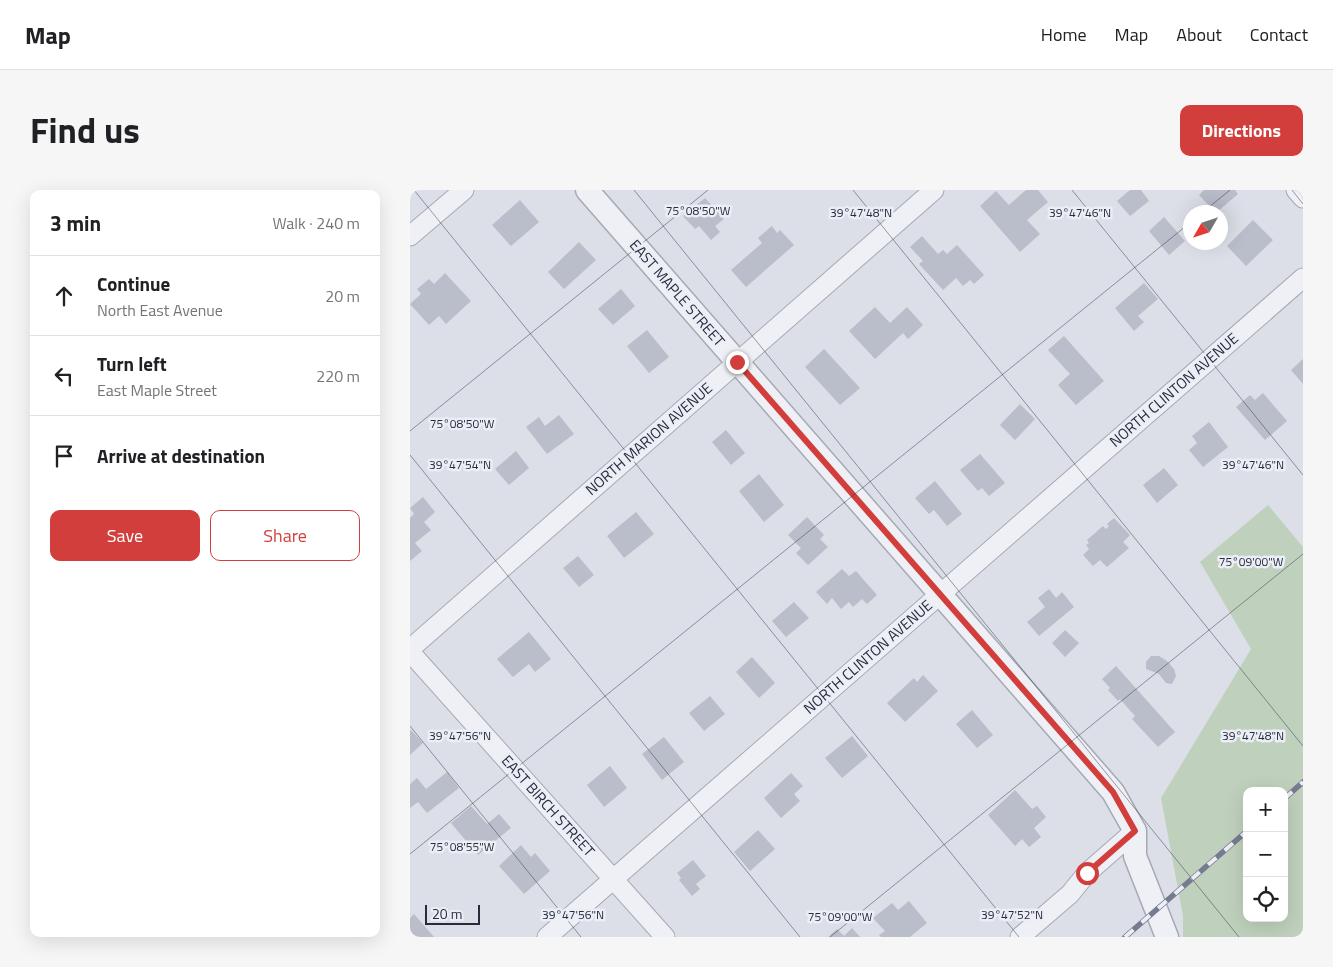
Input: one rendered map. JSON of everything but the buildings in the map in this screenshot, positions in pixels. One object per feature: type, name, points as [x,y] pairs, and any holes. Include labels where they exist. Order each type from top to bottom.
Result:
[{"type":"street","points":[[410,236],[464,190]]},
{"type":"street","name":"EAST MAPLE STREET","points":[[587,190],[1113,792],[1135,831]]},
{"type":"street","name":"NORTH MARION AVENUE","points":[[410,650],[934,190]]},
{"type":"street","points":[[1296,190],[1303,198]]},
{"type":"street","name":"NORTH CLINTON AVENUE","points":[[547,937],[1303,278]]},
{"type":"street","name":"EAST BIRCH STREET","points":[[410,650],[665,937]]},
{"type":"street","points":[[1020,937],[1070,894],[1087,873],[1135,831]]},
{"type":"street","points":[[1135,831],[1135,856],[1167,937]]},
{"type":"green space","points":[[1268,505],[1303,547],[1303,937],[1183,937],[1183,916],[1161,798],[1251,649],[1200,562]]},
{"type":"railway","points":[[1288,795],[1303,782]]},
{"type":"railway","points":[[1125,937],[1246,832]]},
{"type":"route","points":[[737,362],[1113,792],[1135,831],[1087,873]]}]
